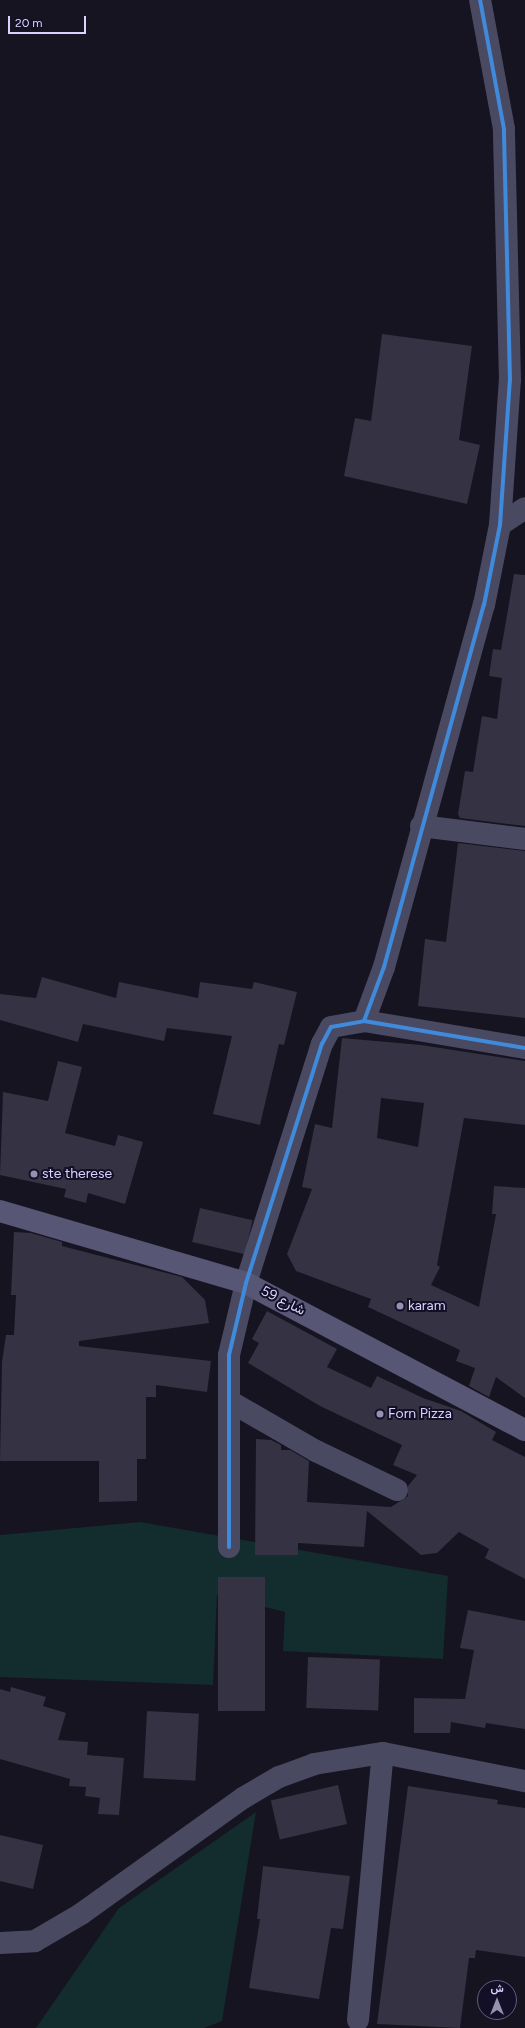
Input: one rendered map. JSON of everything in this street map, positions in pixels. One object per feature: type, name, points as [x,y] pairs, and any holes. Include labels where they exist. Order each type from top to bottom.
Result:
[{"type":"street","points":[[364,1021],[384,967],[421,826],[484,605],[500,525],[510,380],[504,129],[480,0]]},
{"type":"street","points":[[510,380],[525,408]]},
{"type":"street","points":[[500,525],[525,508]]},
{"type":"street","points":[[421,826],[525,839]]},
{"type":"street","points":[[229,1547],[231,1402],[229,1355],[246,1283],[322,1044],[331,1026],[364,1021],[525,1048]]},
{"type":"street","name":"شارع 59","points":[[0,1211],[246,1283],[525,1430]]},
{"type":"street","points":[[231,1402],[316,1451],[397,1490]]},
{"type":"street","points":[[358,2020],[383,1753]]},
{"type":"street","points":[[0,1943],[35,1941],[74,1918],[243,1798],[279,1777],[314,1764],[383,1753],[525,1781]]},
{"type":"green space","points":[[140,1522],[448,1576],[443,1659],[283,1651],[285,1612],[217,1595],[213,1685],[0,1677],[0,1535]]},
{"type":"green space","points":[[256,1812],[222,2021],[204,2028],[36,2028],[119,1908]]},
{"type":"building","points":[[382,334],[472,346],[459,440],[480,445],[467,504],[344,476],[355,418],[371,421]]},
{"type":"building","points":[[514,574],[525,575],[525,826],[460,818],[458,814],[465,771],[473,772],[482,716],[497,719],[502,678],[489,676],[493,649],[501,650]]},
{"type":"building","points":[[458,843],[525,851],[525,1018],[418,1006],[425,939],[446,942]]},
{"type":"building","points":[[42,977],[116,998],[119,982],[198,998],[200,982],[252,989],[254,982],[297,992],[284,1045],[279,1044],[260,1125],[213,1114],[232,1036],[167,1028],[164,1041],[83,1024],[78,1042],[0,1020],[0,994],[36,998]]},
{"type":"building","points":[[342,1038],[421,1045],[525,1061],[525,1125],[464,1118],[437,1265],[440,1267],[431,1285],[479,1307],[496,1214],[492,1214],[494,1186],[525,1188],[525,1398],[496,1377],[489,1397],[469,1386],[475,1368],[456,1361],[460,1350],[368,1307],[371,1299],[296,1271],[287,1254],[312,1189],[302,1187],[315,1124],[332,1128]],"holes":[[[381,1098],[424,1103],[418,1147],[377,1138]]]},
{"type":"building","points":[[58,1061],[82,1067],[65,1133],[115,1146],[118,1135],[143,1142],[125,1204],[88,1193],[86,1203],[64,1197],[66,1189],[0,1175],[3,1092],[48,1101]]},
{"type":"building","points":[[200,1208],[253,1220],[245,1254],[192,1242]]},
{"type":"building","points":[[14,1232],[31,1233],[62,1242],[62,1246],[182,1277],[205,1300],[209,1323],[79,1341],[79,1346],[211,1361],[207,1392],[156,1385],[156,1397],[146,1397],[146,1459],[137,1459],[137,1501],[99,1502],[99,1461],[0,1461],[2,1362],[6,1335],[14,1335],[16,1295],[11,1295]]},
{"type":"building","points":[[267,1311],[337,1349],[327,1367],[371,1388],[377,1376],[423,1398],[461,1411],[496,1432],[492,1440],[525,1457],[525,1579],[485,1558],[489,1549],[459,1532],[437,1553],[421,1555],[367,1511],[364,1547],[298,1543],[298,1555],[255,1555],[256,1439],[271,1440],[281,1445],[281,1450],[290,1450],[309,1461],[307,1502],[391,1507],[408,1496],[408,1486],[417,1475],[393,1465],[402,1445],[320,1406],[248,1363],[259,1343],[252,1339]]},
{"type":"building","points":[[218,1577],[265,1577],[265,1711],[218,1711]]},
{"type":"building","points":[[468,1610],[525,1621],[525,1729],[486,1723],[485,1728],[451,1722],[450,1733],[414,1733],[414,1698],[465,1699],[474,1650],[460,1648]]},
{"type":"building","points":[[308,1657],[380,1660],[378,1710],[306,1708]]},
{"type":"building","points":[[11,1687],[46,1697],[43,1706],[66,1713],[58,1740],[88,1742],[87,1755],[124,1758],[119,1815],[98,1814],[100,1798],[85,1796],[86,1787],[69,1786],[70,1779],[0,1759],[0,1689],[10,1692]]},
{"type":"building","points":[[147,1711],[199,1714],[195,1781],[143,1778]]},
{"type":"building","points":[[338,1785],[347,1824],[280,1839],[271,1801]]},
{"type":"building","points":[[408,1786],[498,1800],[497,1804],[525,1808],[525,1957],[476,1950],[475,1958],[469,1958],[460,2028],[377,2024]]},
{"type":"building","points":[[0,1835],[43,1845],[33,1889],[0,1881]]},
{"type":"building","points":[[263,1866],[350,1876],[343,1929],[331,1928],[319,1999],[249,1988],[260,1919],[257,1919]]},
{"type":"cycle path","points":[[364,1021],[384,967],[484,605],[500,525],[510,380],[504,129],[480,0]]},
{"type":"cycle path","points":[[229,1547],[229,1355],[246,1283],[322,1044],[331,1027],[364,1021],[525,1048]]},
{"type":"place","name":"ste therese","points":[[34,1174]]},
{"type":"place","name":"karam","points":[[400,1306]]},
{"type":"place","name":"Forn Pizza","points":[[380,1414]]}]
